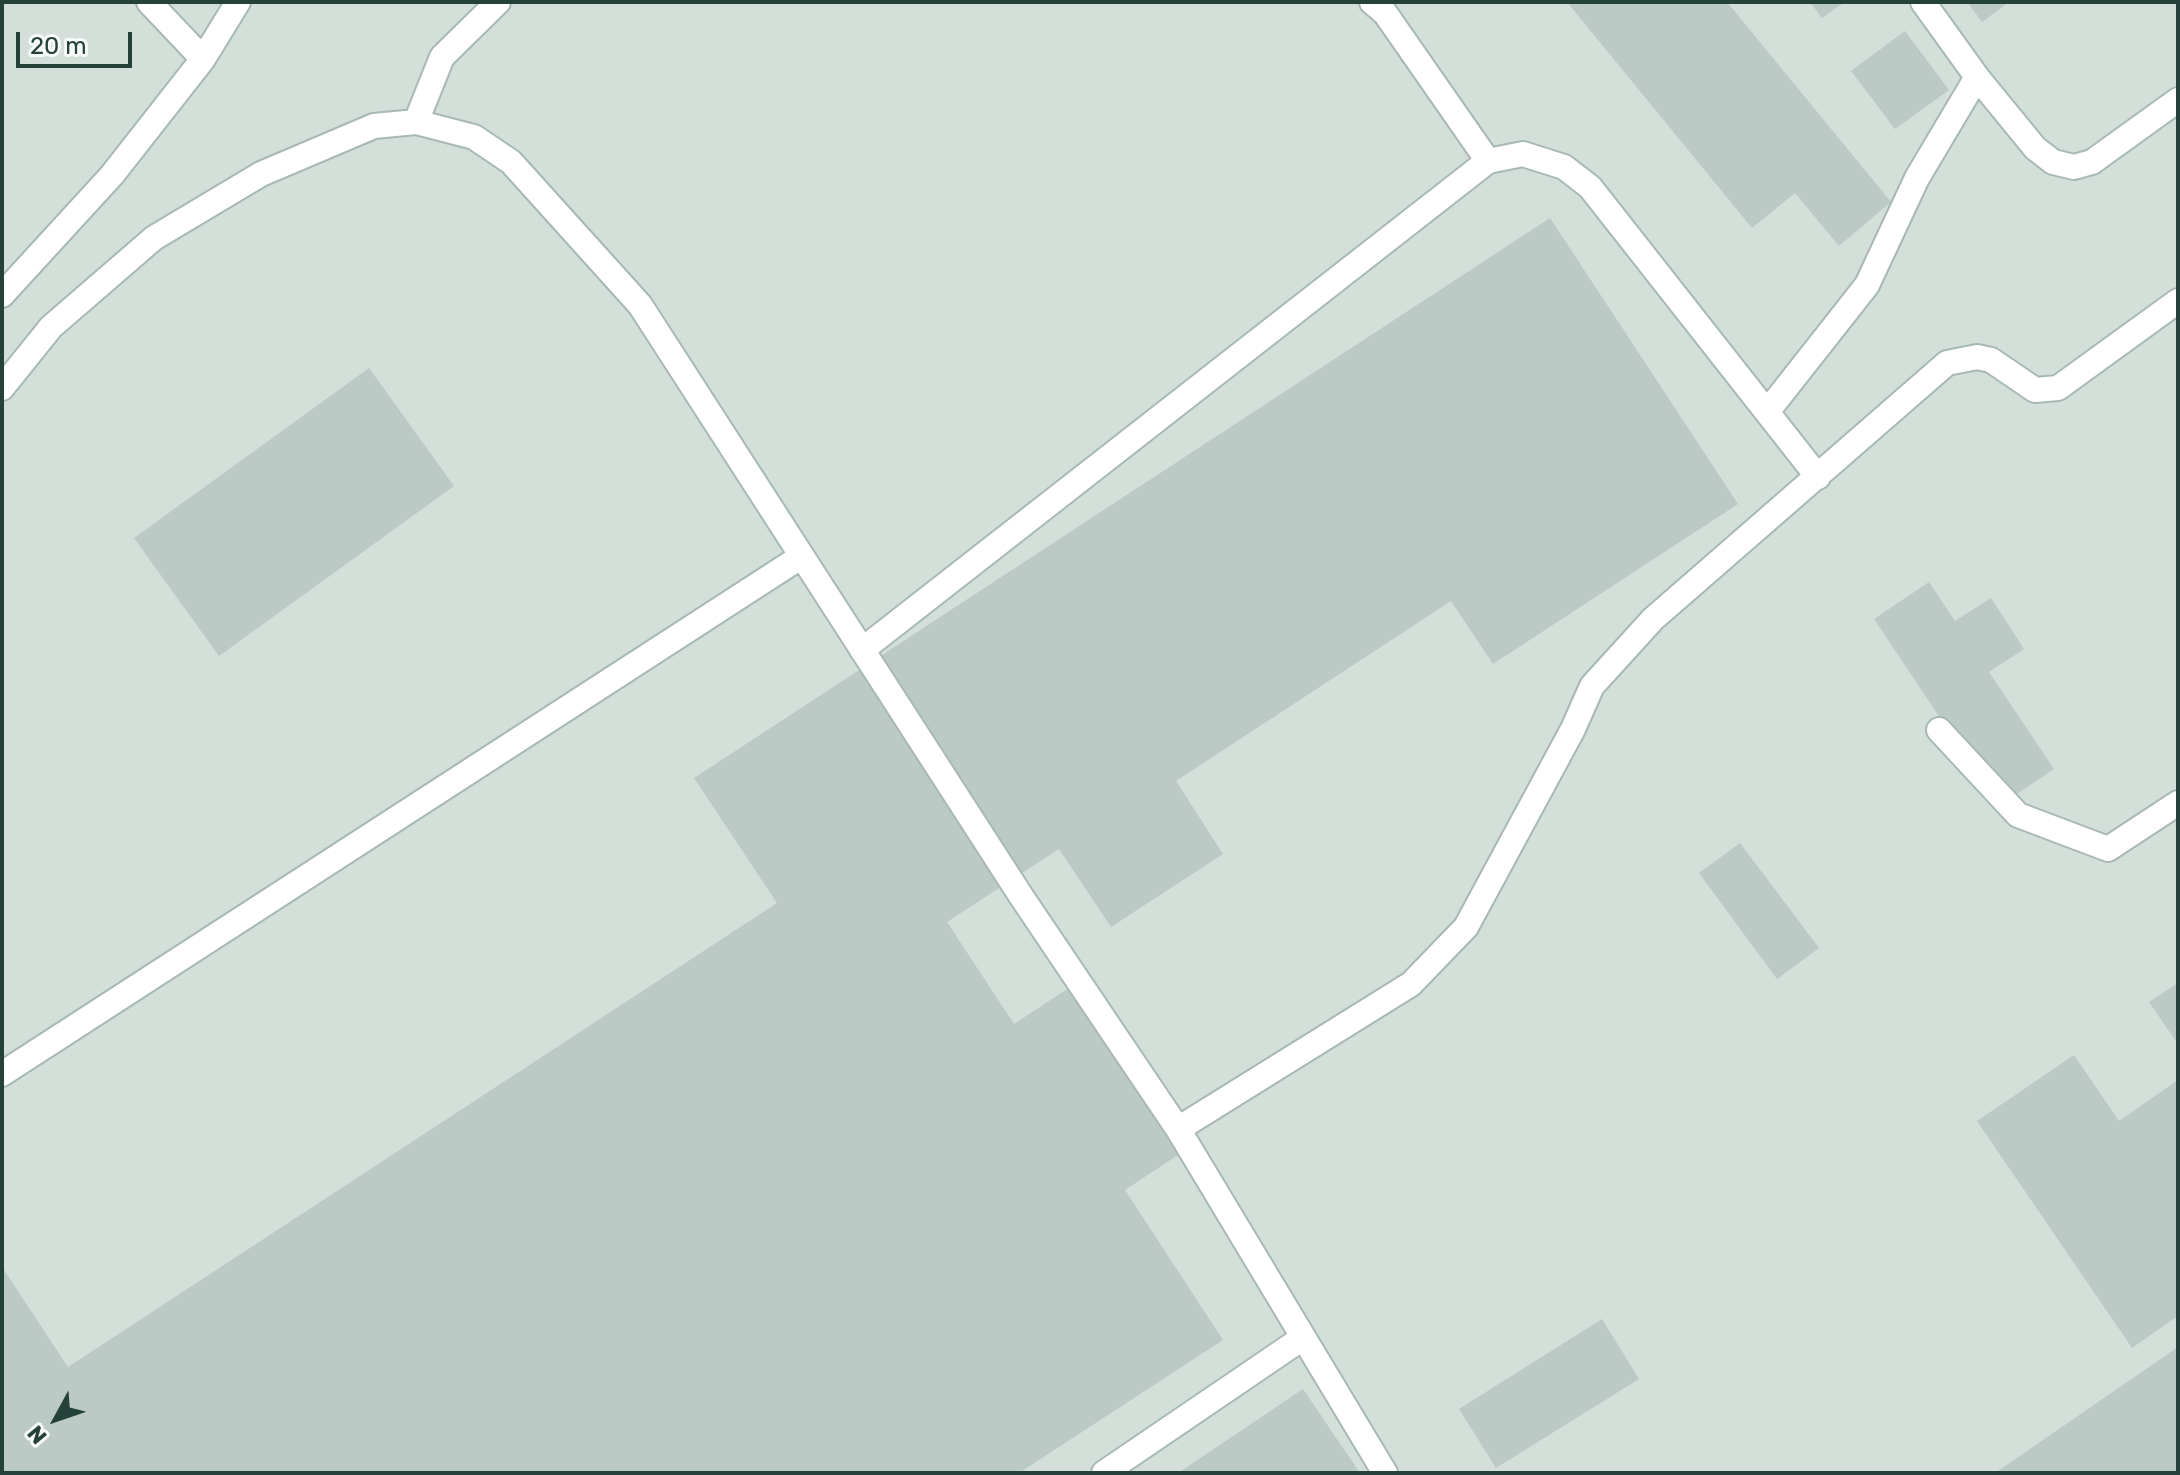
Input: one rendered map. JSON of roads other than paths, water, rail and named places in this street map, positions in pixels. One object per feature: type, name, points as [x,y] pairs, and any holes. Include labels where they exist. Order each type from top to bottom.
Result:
[{"type":"lane","points":[[149,2],[203,59]]},
{"type":"lane","points":[[2,295],[112,175],[203,59],[238,2]]},
{"type":"lane","points":[[416,122],[442,57],[498,2]]},
{"type":"lane","points":[[1372,2],[1385,13],[1488,161]]},
{"type":"lane","points":[[1923,2],[1977,77],[2035,148],[2053,162],[2074,167],[2092,162],[2178,100]]},
{"type":"lane","points":[[1767,412],[1867,285],[1917,178],[1977,77]]},
{"type":"lane","points":[[2,388],[51,327],[154,238],[261,174],[374,126],[416,122],[474,137],[511,162],[640,305],[862,650],[1178,1129],[1301,1339],[1385,1473]]},
{"type":"lane","points":[[862,650],[1488,161],[1523,154],[1564,167],[1590,187],[1818,477]]},
{"type":"lane","points":[[1178,1129],[1411,984],[1466,927],[1573,729],[1592,686],[1653,619],[1947,363],[1977,357],[1991,360],[2035,390],[2058,388],[2178,301]]},
{"type":"lane","points":[[2,1074],[802,556]]},
{"type":"lane","points":[[1939,730],[2018,815],[2108,849],[2178,803]]},
{"type":"lane","points":[[1104,1473],[1301,1339]]}]
